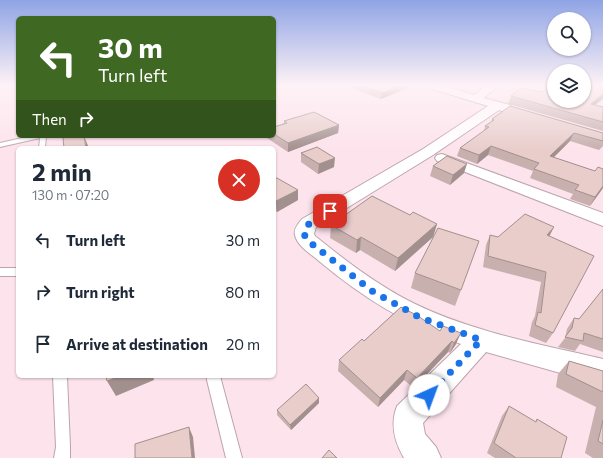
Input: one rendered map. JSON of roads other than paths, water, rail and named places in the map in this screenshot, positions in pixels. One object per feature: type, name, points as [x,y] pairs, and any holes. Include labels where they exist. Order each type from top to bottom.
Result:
[{"type":"street","points":[[495,107],[428,152],[309,223],[305,228],[304,234],[307,240],[372,291],[419,317],[481,340],[603,372]]},
{"type":"street","points":[[502,107],[516,111]]},
{"type":"street","points":[[428,152],[603,220]]},
{"type":"street","points":[[425,458],[412,442],[407,430],[408,417],[481,340]]},
{"type":"lane","points":[[0,145],[30,138]]},
{"type":"lane","points":[[0,272],[16,272]]},
{"type":"lane","points":[[60,378],[64,447],[62,458]]},
{"type":"lane","points":[[214,378],[234,458]]}]
